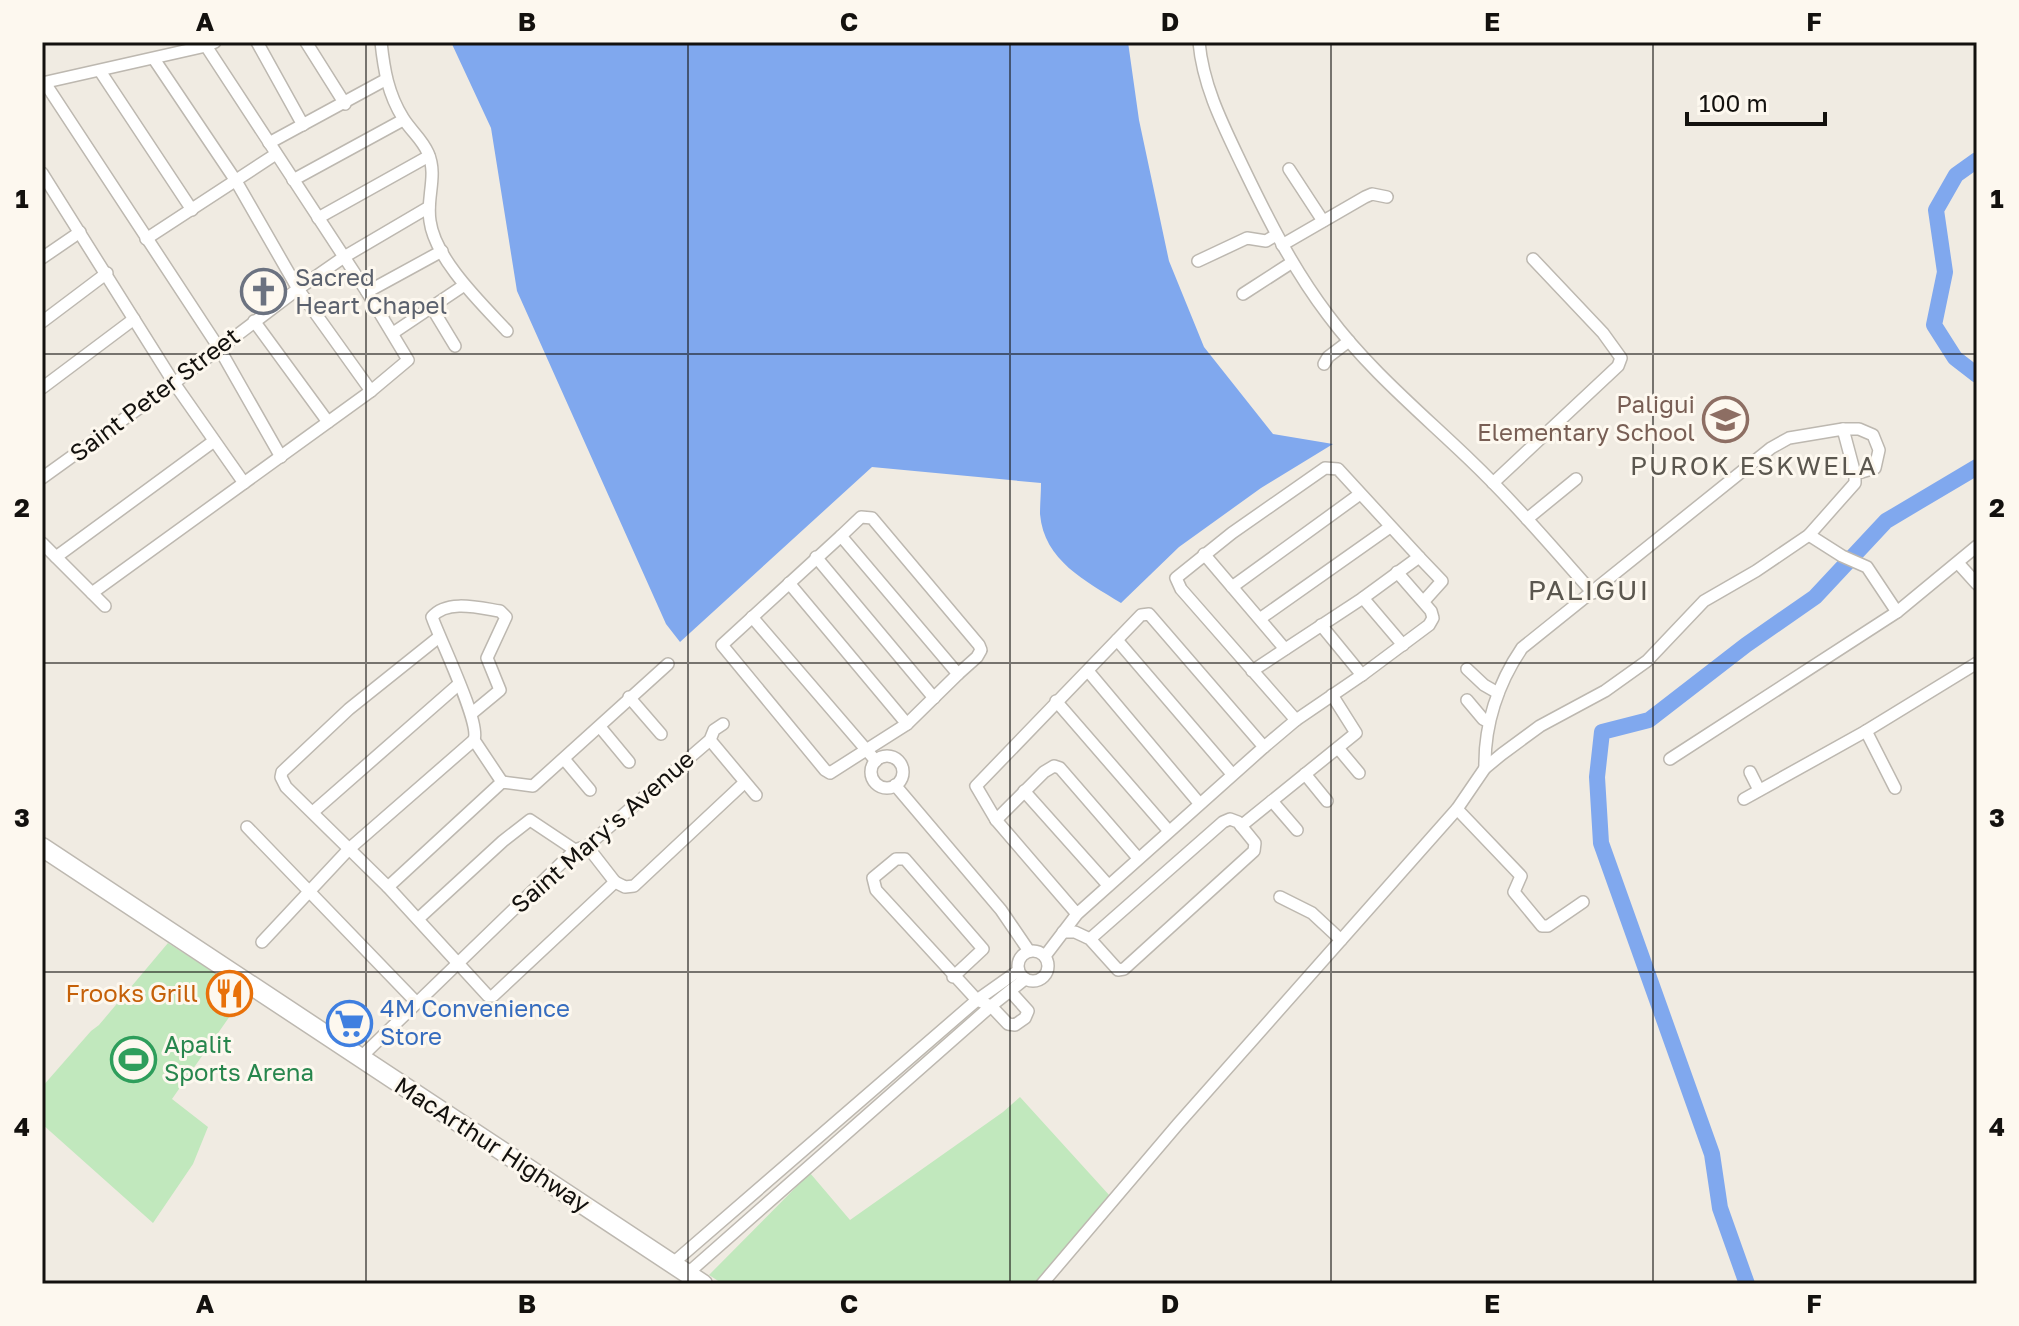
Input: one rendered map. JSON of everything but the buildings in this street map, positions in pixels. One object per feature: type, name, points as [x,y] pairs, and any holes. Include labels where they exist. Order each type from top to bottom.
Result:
[{"type":"highway","name":"MacArthur Highway","points":[[42,847],[687,1274]]},
{"type":"street","points":[[257,42],[303,125]]},
{"type":"street","points":[[306,42],[345,104]]},
{"type":"street","points":[[381,42],[385,80],[403,120],[422,140],[429,156],[433,176],[429,207],[431,229],[463,286],[507,331]]},
{"type":"street","points":[[1199,42],[1201,70],[1213,101],[1291,263],[1349,341],[1375,370],[1493,483],[1593,593]]},
{"type":"street","points":[[92,593],[281,457],[371,391],[407,362],[408,357],[269,143],[211,44],[43,83],[219,348],[281,457]]},
{"type":"street","points":[[154,59],[236,181],[298,289],[371,391]]},
{"type":"street","points":[[100,71],[192,210]]},
{"type":"street","points":[[269,143],[385,80]]},
{"type":"street","points":[[293,180],[403,120]]},
{"type":"street","points":[[146,239],[276,154]]},
{"type":"street","points":[[318,218],[429,156]]},
{"type":"street","points":[[1289,169],[1323,221]]},
{"type":"street","points":[[42,173],[174,383],[244,483]]},
{"type":"street","points":[[1198,261],[1243,239],[1279,240],[1323,221],[1372,194],[1387,197]]},
{"type":"street","name":"Saint Peter Street","points":[[42,478],[298,289],[344,257],[429,207]]},
{"type":"street","points":[[42,258],[80,232]]},
{"type":"street","points":[[367,292],[442,251]]},
{"type":"street","points":[[1493,483],[1618,366],[1621,358],[1603,333],[1533,259]]},
{"type":"street","points":[[1243,294],[1291,263]]},
{"type":"street","points":[[42,322],[107,273]]},
{"type":"street","points":[[393,333],[463,286]]},
{"type":"street","points":[[432,308],[455,346]]},
{"type":"street","points":[[42,388],[134,319]]},
{"type":"street","points":[[254,321],[328,422]]},
{"type":"street","points":[[1324,364],[1328,357],[1349,341]]},
{"type":"street","points":[[1042,1284],[1178,1124],[1457,809],[1485,768],[1540,726],[1605,691],[1634,671],[1664,647],[1704,601],[1809,535],[1855,483],[1843,429]]},
{"type":"street","points":[[1485,768],[1489,722],[1508,669],[1522,648],[1771,448],[1789,438],[1859,429],[1873,435],[1879,450],[1875,468],[1855,474]]},
{"type":"street","points":[[56,557],[214,441]]},
{"type":"street","points":[[1296,720],[1177,584],[1176,578],[1204,554],[1325,468],[1338,469],[1442,581],[1424,601]]},
{"type":"street","points":[[1527,519],[1576,479]]},
{"type":"street","points":[[1232,587],[1360,494]]},
{"type":"street","points":[[861,517],[872,518],[981,650],[907,724],[834,772],[825,770],[723,649],[724,642],[841,536],[861,517]]},
{"type":"street","points":[[1261,618],[1390,527]]},
{"type":"street","points":[[1809,535],[1842,556],[1867,567],[1897,612]]},
{"type":"street","points":[[841,536],[958,674]]},
{"type":"street","points":[[42,543],[105,606]]},
{"type":"street","points":[[1670,759],[1897,612],[1977,546]]},
{"type":"street","points":[[1204,554],[1285,649]]},
{"type":"street","points":[[816,557],[934,698]]},
{"type":"street","points":[[1252,671],[1419,557]]},
{"type":"street","points":[[1958,563],[1977,584]]},
{"type":"street","points":[[1045,956],[1077,914],[1232,774],[1296,720],[1429,625],[1433,618],[1424,601],[1397,572]]},
{"type":"street","points":[[789,583],[907,724]]},
{"type":"street","points":[[1363,598],[1403,645]]},
{"type":"street","points":[[262,942],[349,849],[474,740],[476,733],[471,714],[432,617],[439,610],[464,607],[500,611],[506,617],[487,658],[500,690],[471,714]]},
{"type":"street","points":[[1077,914],[996,820],[976,786],[1141,615],[1149,614],[1264,747]]},
{"type":"street","points":[[752,617],[876,761]]},
{"type":"street","points":[[1321,625],[1362,675]]},
{"type":"street","points":[[439,637],[349,709],[282,772],[283,784],[388,887],[488,996],[492,997],[615,882]]},
{"type":"street","points":[[1117,640],[1232,774]]},
{"type":"street","points":[[1744,799],[1866,731],[1977,663]]},
{"type":"street","points":[[474,740],[502,782],[533,786],[668,664]]},
{"type":"street","points":[[1467,669],[1481,683],[1498,693]]},
{"type":"street","points":[[1088,671],[1199,803]]},
{"type":"street","points":[[313,812],[459,684]]},
{"type":"street","points":[[1241,826],[1356,733],[1332,695]]},
{"type":"street","points":[[629,697],[661,734]]},
{"type":"street","points":[[1467,700],[1489,722]]},
{"type":"street","points":[[1056,701],[1168,830]]},
{"type":"street","name":"Saint Mary's Avenue","points":[[360,1058],[581,848],[710,740],[714,730],[723,724]]},
{"type":"street","points":[[600,727],[629,762]]},
{"type":"street","points":[[1866,731],[1895,788]]},
{"type":"street","points":[[710,740],[756,795]]},
{"type":"street","points":[[1338,748],[1359,773]]},
{"type":"street","points":[[886,756],[900,762],[903,772],[895,785],[881,786],[873,780],[872,770],[876,761],[886,756]]},
{"type":"street","points":[[564,759],[590,790]]},
{"type":"street","points":[[996,820],[1044,772],[1054,766],[1060,768],[1138,858]]},
{"type":"street","points":[[1750,772],[1759,790]]},
{"type":"street","points":[[1305,774],[1327,801]]},
{"type":"street","points":[[388,887],[502,782]]},
{"type":"street","points":[[418,919],[530,820],[581,848],[615,882],[625,887],[634,886],[744,783]]},
{"type":"street","points":[[895,785],[1001,910],[1029,951]]},
{"type":"street","points":[[1024,791],[1108,885]]},
{"type":"street","points":[[1272,801],[1297,830]]},
{"type":"street","points":[[1457,809],[1521,876],[1514,892],[1542,926],[1548,926],[1583,902]]},
{"type":"street","points":[[1063,932],[1075,932],[1090,939],[1118,970],[1124,969],[1254,851],[1255,843],[1241,826],[1230,819],[1223,822],[1090,939]]},
{"type":"street","points":[[247,827],[416,1002]]},
{"type":"street","points":[[953,977],[983,949],[905,859],[896,859],[873,878],[873,886],[953,977],[977,1000],[991,1006],[1008,1024],[1015,1025],[1025,1018],[1028,1011],[1010,991]]},
{"type":"street","points":[[1280,897],[1312,913],[1341,940]]},
{"type":"street","points":[[687,1274],[1010,991],[1022,975],[1019,959],[1029,951],[1045,956],[1048,965],[1046,975],[1037,981],[1022,975]]},
{"type":"street","points":[[687,1274],[696,1243],[977,1000],[1022,975]]},
{"type":"street","points":[[834,1123],[844,1135]]},
{"type":"street","points":[[736,1208],[748,1220]]},
{"type":"street","points":[[696,1243],[708,1255]]},
{"type":"green space","name":"Apalit Sports Arena","points":[[168,943],[246,993],[172,1099],[208,1127],[193,1164],[153,1223],[42,1124],[42,1087]]},
{"type":"green space","points":[[1020,1097],[1110,1196],[1035,1284],[723,1284],[709,1275],[810,1173],[850,1220]]},
{"type":"water","points":[[451,42],[1128,42],[1139,120],[1169,261],[1204,347],[1273,434],[1333,444],[1261,488],[1179,547],[1121,603],[1081,578],[1049,545],[1040,514],[1041,483],[872,467],[680,642],[666,624],[517,291],[491,128]]},
{"type":"waterway","points":[[1977,160],[1956,175],[1936,210],[1945,272],[1934,325],[1955,358],[1977,375]]},
{"type":"waterway","points":[[1747,1284],[1720,1208],[1712,1154],[1601,843],[1597,777],[1602,732],[1649,720],[1746,645],[1815,597],[1886,521],[1977,467]]},
{"type":"place","name":"Sacred Heart Chapel","points":[[264,292]]},
{"type":"place","name":"Paligui Elementary School","points":[[1726,419]]},
{"type":"place","name":"Frooks Grill","points":[[229,994]]},
{"type":"place","name":"4M Convenience Store","points":[[349,1023]]},
{"type":"place","name":"Apalit Sports Arena","points":[[133,1059]]},
{"type":"district","name":"PUROK ESKWELA","points":[[1754,466]]},
{"type":"district","name":"PALIGUI","points":[[1589,590]]}]
